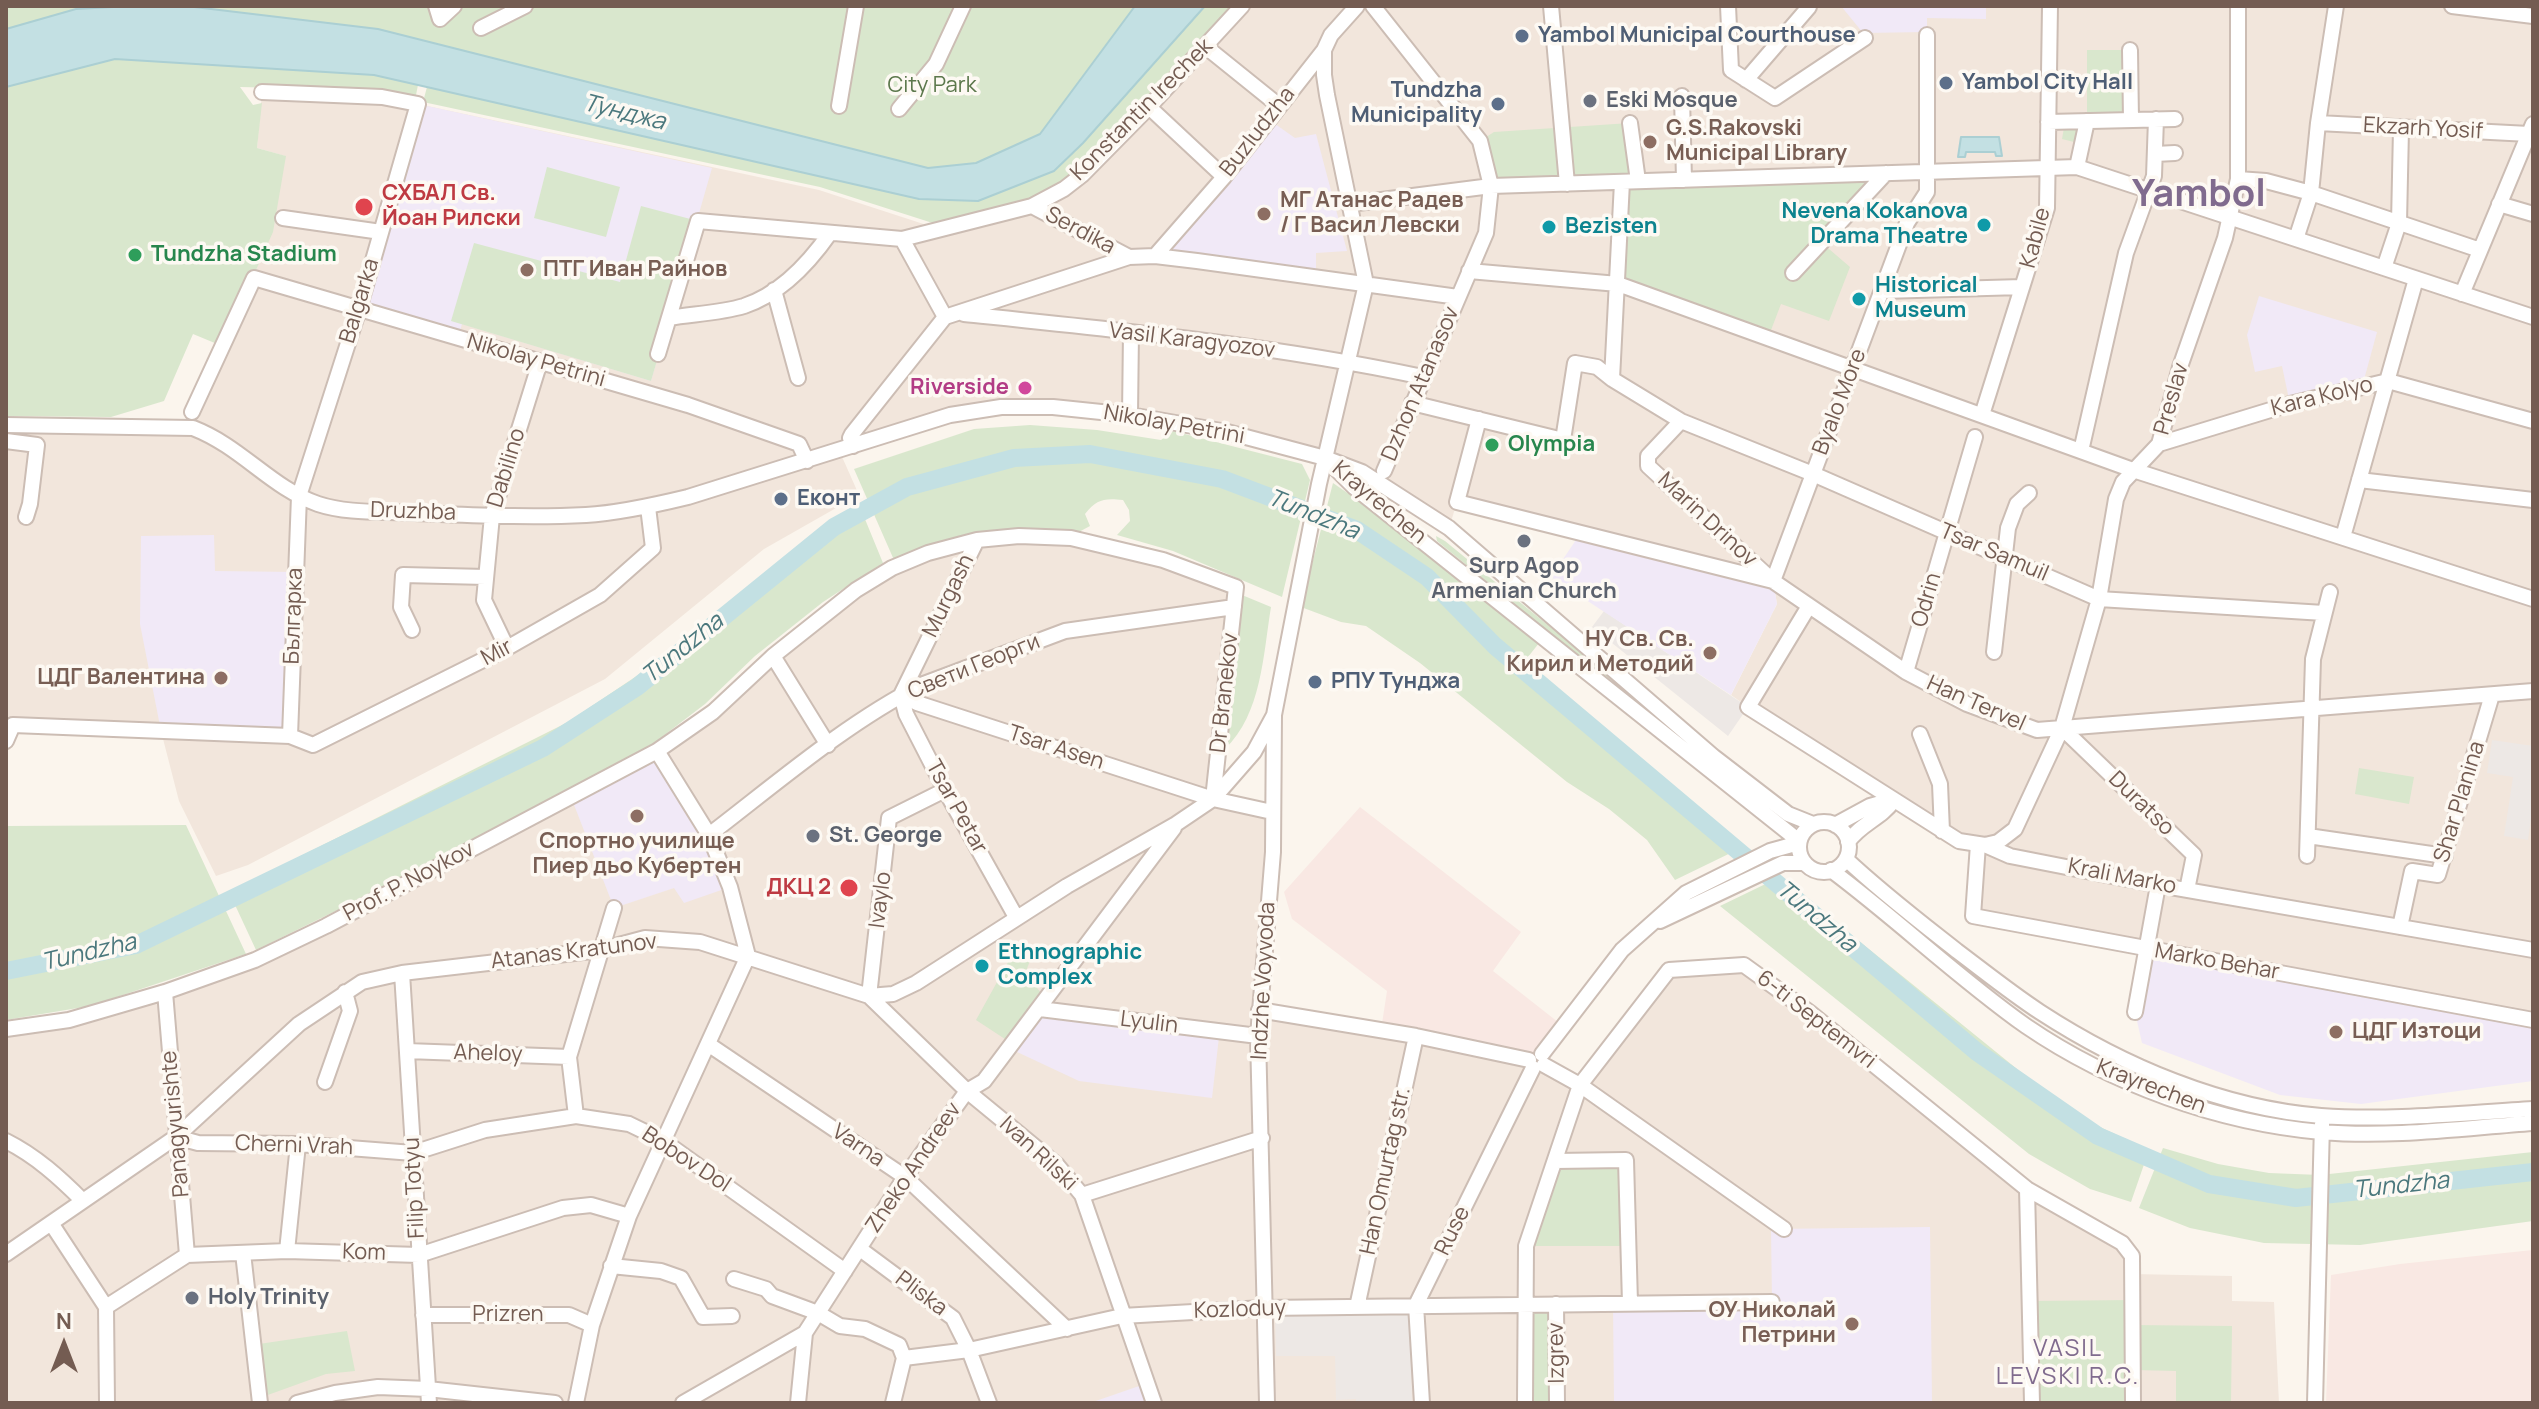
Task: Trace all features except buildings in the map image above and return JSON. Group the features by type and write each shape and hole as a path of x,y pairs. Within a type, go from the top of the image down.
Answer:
{"street":[{"path":"436,6 440,19 454,6"},
{"path":"481,28 525,6"},
{"path":"839,106 856,6"},
{"path":"899,109 936,64 963,6"},
{"name":"Konstantin Irechek","path":"669,318 698,221 902,239 1032,206 1082,175 1242,6"},
{"name":"Buzludzha","path":"1155,256 1224,177 1324,50 1331,35 1357,6"},
{"name":"Dzhon Atanasov","path":"1373,6 1480,141 1491,186 1486,233 1384,471"},
{"path":"1551,6 1567,184"},
{"path":"1728,6 1731,70 1775,98 1865,38"},
{"name":"Kabile","path":"1982,415 2047,208 2050,6"},
{"name":"Preslav","path":"1982,845 1998,842 2015,829 2062,728 2099,599 2116,499 2123,482 2159,444 2180,367 2231,218 2238,179 2238,6"},
{"path":"2296,239 2311,193 2336,6"},
{"path":"2452,6 2533,16"},
{"path":"1746,80 1809,7"},
{"name":"Byalo More","path":"1773,581 1907,223 1927,192 1927,35"},
{"path":"1206,47 1278,105"},
{"path":"1324,50 1324,75 1366,284"},
{"path":"2130,50 2131,120"},
{"name":"Balgarka","path":"262,92 382,97 418,104 359,309 299,496"},
{"path":"1682,96 1684,180"},
{"path":"1149,107 1224,177"},
{"path":"2081,451 2126,253 2154,176 2156,119"},
{"path":"2048,122 2175,119"},
{"path":"2077,167 2087,121"},
{"path":"1630,123 1638,181"},
{"name":"Ekzarh Yosif","path":"2318,123 2401,129 2531,129"},
{"path":"2384,268 2399,223 2401,129"},
{"path":"2462,294 2531,129"},
{"path":"2155,154 2175,153"},
{"path":"1350,204 1491,186 2077,167 2533,317"},
{"path":"1793,273 1886,173"},
{"path":"2238,179 2266,181 2311,193 2480,250"},
{"path":"1612,379 1622,182"},
{"path":"2499,204 2533,214"},
{"name":"Serdika","path":"1032,206 1129,257"},
{"path":"283,218 381,232"},
{"path":"658,354 669,318 744,306 774,290 812,259 830,233"},
{"path":"902,239 953,315"},
{"path":"853,446 852,434 953,315 1129,257 1155,256 1458,297"},
{"path":"1469,271 1618,284 2133,470 2533,599"},
{"name":"Nikolay Petrini","path":"192,412 254,278 688,405 799,444 807,461"},
{"path":"2343,537 2416,279"},
{"name":"Indzhe Voyvoda","path":"1267,1403 1258,1036 1273,852 1274,715 1319,484 1366,284"},
{"path":"1882,291 2022,287"},
{"path":"774,290 798,378"},
{"name":"Vasil Karagyozov","path":"953,315 1131,332 1348,361 1423,377"},
{"path":"1130,415 1131,332"},
{"name":"Dabilino","path":"507,648 484,600 492,516 540,362"},
{"name":"Tsar Samuil","path":"1479,419 1563,440 1575,363 1597,367 1681,421 1813,474 2099,599 2324,613"},
{"name":"Kara Kolyo","path":"2159,444 2290,404 2388,381 2533,421"},
{"path":"1412,403 1479,419"},
{"name":"Nikolay Petrini","path":"835,451 950,415 1001,407 1053,407 1130,415 1227,432 1325,458"},
{"name":"Han Tervel","path":"1479,419 1457,502 1773,581 1906,672 1967,704 2037,730 2533,691"},
{"name":"Marin Drinov","path":"1681,421 1648,456 1648,466 1773,581"},
{"name":"Druzhba","path":"6,425 151,432 193,428 217,437 299,496 320,504 352,510 492,516 588,515 648,507 835,451"},
{"name":"Odrin","path":"1906,672 1975,437"},
{"path":"6,441 37,445 26,517"},
{"name":"Krayrechen","path":"1325,458 1354,487 1799,842"},
{"name":"Krayrechen","path":"1325,458 1362,472 1449,528 1714,757 1788,814 1813,824"},
{"path":"2359,480 2533,500"},
{"path":"1994,652 2008,528 2017,504 2029,493"},
{"name":"Българка","path":"290,736 299,496"},
{"name":"Mir","path":"6,741 13,725 290,736 313,745 507,648 600,595 653,548 648,507"},
{"name":"Prof. P. Noykov","path":"6,1029 69,1020 165,992 255,960 312,933 657,751 713,712 773,656 856,590 892,568 928,553 977,540 1019,536 1071,538 1163,560 1236,587"},
{"name":"Murgash","path":"901,695 977,540"},
{"path":"412,630 401,607 403,575 486,577"},
{"name":"Dr Branekov","path":"1213,799 1236,587"},
{"path":"2307,856 2313,659 2330,592"},
{"name":"Krali Marko","path":"1809,606 1748,707 1959,841 1982,845 2010,856 2158,885 2533,950"},
{"name":"Свети Георги","path":"709,835 828,745 901,695 921,685 1065,631 1234,607"},
{"path":"773,656 828,745"},
{"name":"Tsar Petar","path":"901,695 906,714 945,790 1016,917"},
{"name":"Tsar Asen","path":"901,695 917,703 1213,799 1272,812"},
{"name":"Shar Planina","path":"2400,927 2412,871 2438,875 2492,695"},
{"path":"869,996 893,994 916,983 1016,917 1176,824 1213,799 1254,752 1274,715"},
{"name":"Duratso","path":"2062,728 2194,855 2187,890"},
{"path":"1920,734 1940,784 1942,831"},
{"path":"576,1403 592,1325 629,1216 748,956 730,887 709,835 657,751"},
{"name":"Ivaylo","path":"869,996 889,818 945,790"},
{"path":"1835,825 1870,806 1892,800"},
{"path":"1848,842 1863,826 1888,810 1892,800"},
{"path":"1863,826 1898,817 1923,820"},
{"path":"1770,819 1774,836 1771,851 1799,842"},
{"path":"1645,927 1783,863 1805,863 1820,872 1831,870 1846,859 1848,842 1845,834 1835,825 1823,822 1813,824 1799,842 1805,863"},
{"name":"Zheko Andreev","path":"683,1403 805,1333 905,1177 967,1091 984,1081 1176,824"},
{"path":"2308,836 2445,856"},
{"name":"Marko Behar","path":"1982,845 1973,916 2533,1020"},
{"name":"Ruse","path":"1422,1403 1416,1305 1537,1062 1622,950 1645,927 1686,893 1771,851"},
{"name":"Krayrechen","path":"1846,859 1889,899 2041,1012 2101,1048 2178,1083 2279,1110 2322,1116 2407,1116 2533,1109"},
{"name":"Krayrechen","path":"1831,870 1986,997 2079,1059 2128,1082 2228,1115 2322,1132 2407,1132 2533,1123"},
{"path":"2135,1012 2158,885"},
{"path":"576,1116 569,1057 614,908"},
{"name":"Atanas Kratunov","path":"6,1254 176,1137 299,1024 362,982 402,973 600,950 645,938 700,942 869,996"},
{"name":"6-ti Septemvri","path":"1524,1304 1526,1246 1580,1085 1669,970 1744,965 1809,1012 2027,1189 2122,1243 2132,1256 2133,1403"},
{"name":"Filip Totyu","path":"402,973 428,1396"},
{"name":"Panagyurishte","path":"165,992 187,1255"},
{"path":"325,1082 350,1011 345,992"},
{"name":"Ivan Rilski","path":"869,996 967,1091 1057,1165 1082,1195 1154,1403"},
{"name":"Lyulin","path":"1040,1009 1258,1036"},
{"path":"1259,1010 1416,1036 1537,1062 1580,1085 1784,1229"},
{"name":"Han Omurtag str.","path":"1357,1307 1416,1036"},
{"name":"Varna","path":"708,1044 905,1177 1067,1329"},
{"name":"Aheloy","path":"407,1051 569,1057"},
{"name":"Bobov Dol","path":"413,1153 485,1130 576,1116 629,1124 662,1140 845,1271"},
{"path":"2315,1403 2322,1116"},
{"name":"Cherni Vrah","path":"176,1137 198,1143 298,1144 413,1153"},
{"path":"1082,1195 1262,1138"},
{"path":"6,1141 24,1150 59,1177 83,1201"},
{"path":"287,1251 298,1144"},
{"path":"1555,1161 1626,1160 1630,1303"},
{"path":"2027,1189 2032,1403"},
{"name":"Kom","path":"187,1255 287,1251 419,1255 563,1208 591,1205 629,1216"},
{"path":"51,1223 106,1307 107,1403"},
{"name":"Pliska","path":"860,1249 953,1318 989,1403"},
{"path":"243,1253 260,1403"},
{"path":"106,1307 187,1255"},
{"path":"611,1266 661,1271 681,1278 703,1317 732,1316"},
{"path":"734,1279 766,1289 772,1296 818,1313 840,1326 865,1329 899,1345 904,1358 893,1403"},
{"name":"Kozloduy","path":"904,1358 969,1350 1122,1316 1264,1308 1772,1302"},
{"name":"Izgrev","path":"1524,1304 1525,1403"},
{"name":"Izgrev","path":"1556,1304 1557,1403"},
{"name":"Prizren","path":"423,1315 569,1315 592,1325"},
{"path":"798,1403 805,1333"},
{"path":"297,1403 335,1393 378,1387 428,1396 555,1403"}],"shaded area":[{"path":"1242,6 2533,6 2533,1020 1973,916 1978,844 1731,695 1777,604 1773,581 1457,502 1449,528 1362,472 1227,432 1001,407 839,450 859,495 764,549 605,679 248,865 216,876 179,801 161,731 13,726 6,741 6,425 185,427 254,278 285,156 257,148 262,92 418,104 819,190 942,230 1032,206"},
{"path":"1841,6 1986,6 1986,19 1927,18 1927,32 1863,33"},
{"name":"ПТГ Иван Райнов","path":"418,104 712,168 651,381 462,324 458,338 359,309"},
{"name":"МГ Атанас Радев / Г Васил Левски","path":"1268,119 1295,138 1316,134 1347,251 1316,253 1316,277 1155,256"},
{"path":"2259,296 2377,332 2362,387 2290,404 2282,366 2255,372 2247,335"},
{"name":"НУ Св. Св. Кирил и Методий","path":"1580,534 1773,581 1777,604 1731,695 1551,577"},
{"name":"ЦДГ Валентина","path":"214,535 215,571 296,572 290,736 161,731 140,624 141,536"},
{"path":"1071,538 1236,587 1213,799 1272,812 1259,1010 1537,1060 1580,1085 1669,970 1744,965 2027,1189 2122,1243 2132,1274 2232,1276 2232,1301 2274,1302 2279,1403 6,1403 6,1029 69,1020 255,960 657,751 892,568 977,540"},
{"path":"1604,611 1748,707 1728,736 1592,627"},
{"path":"2492,740 2533,746 2533,804 2528,840 2504,836 2513,777 2487,773"},
{"name":"Спортно училище Пиер дьо Кубертен","path":"657,751 730,887 684,903 674,888 614,908 571,797"},
{"path":"1360,807 1521,932 1493,971 1563,1026 1537,1060 1381,1030 1387,991 1292,919 1284,892"},
{"name":"ЦДГ Изтоци","path":"2147,949 2533,1020 2533,1081 2361,1104 2280,1095 2142,1043 2135,1012"},
{"path":"1043,1015 1219,1037 1212,1098 1079,1081 1015,1051"},
{"name":"ОУ Николай Петрини","path":"1930,1227 1932,1403 1614,1403 1613,1303 1772,1301 1771,1229"},
{"path":"2533,1250 2533,1403 2326,1403 2331,1275 2400,1264"},
{"path":"1410,1311 1412,1403 1336,1400 1335,1356 1276,1356 1275,1312"},
{"path":"1142,1385 1148,1403 1090,1403"}],"green space":[{"path":"6,6 132,6 76,9 6,29"},
{"name":"City Park","path":"186,6 1135,6 1040,134 976,163 928,168 378,29"},
{"path":"1205,6 1236,6 1080,172 1037,199 942,226 820,187 423,102 427,87 919,199 1055,171"},
{"path":"2087,50 2130,50 2131,120 2087,121"},
{"name":"Tundzha Stadium","path":"115,59 374,75 418,85 415,100 371,90 240,87 253,105 262,103 257,148 286,156 273,232 222,346 193,334 164,401 111,417 6,416 6,87"},
{"path":"2087,121 2082,144 2062,139 2065,122"},
{"path":"1630,123 1638,181 1886,173 1822,243 1850,267 1829,321 1781,304 1768,338 1618,284 1622,182 1491,186 1480,141 1494,132"},
{"path":"547,167 620,187 606,237 534,218"},
{"path":"641,206 698,221 651,381 451,321 474,243 620,282"},
{"path":"1030,425 1097,430 1161,440 1173,431 1302,464 1310,480 1282,597 1173,551 1117,535 1130,521 1129,510 1123,500 1097,502 1085,514 1090,526 1077,533 1017,530 894,560 854,469 974,429"},
{"path":"1333,483 1443,559 1543,638 1524,662 1743,847 1675,880 1647,840 1609,809 1567,782 1420,663 1366,626 1341,622 1301,607"},
{"path":"860,507 883,563 823,602 755,656 705,704 654,743 356,901 256,950 229,892 568,722 638,675 829,523"},
{"path":"1436,536 1713,760 1677,737 1437,541"},
{"path":"1242,595 1271,607 1254,701 1237,735 1225,749"},
{"path":"2359,768 2414,777 2409,804 2355,794"},
{"path":"186,825 246,954 90,1006 6,1020 6,826"},
{"path":"1780,877 2043,1090 2100,1127 2149,1150 2131,1202 2090,1189 2029,1154 1720,906"},
{"path":"1017,946 1031,958 1025,974 1043,995 1008,1041 976,1020"},
{"path":"2163,1148 2218,1164 2269,1173 2320,1175 2533,1152 2533,1221 2360,1245 2264,1243 2190,1228 2139,1208"},
{"path":"1626,1160 1628,1246 1526,1246 1555,1161"},
{"path":"2132,1300 2133,1325 2232,1326 2231,1403 2176,1403 2176,1371 2134,1370 2133,1403 2032,1403 2030,1301"},
{"path":"1524,1304 1556,1304 1557,1403 1525,1403"},
{"path":"347,1331 355,1371 326,1374 265,1396 259,1344"}],"water":[{"name":"Тунджа","path":"186,6 378,29 928,168 976,163 1040,134 1135,6 1205,6 1083,143 1054,171 978,201 919,199 374,75 115,59 6,87 6,29 76,9"},
{"path":"1961,137 1999,137 2002,156 1996,156 1995,152 1966,152 1965,157 1958,157"}],"waterway":[{"name":"Tundzha","path":"6,971 136,945 543,748 637,687 834,527 907,487 1014,458 1090,454 1222,479 1357,530 1427,577 1495,646 1977,1052 2098,1136 2209,1184 2296,1198 2533,1172"}],"place":[{"name":"Yambol Municipal Courthouse","path":"1522,36"},
{"name":"Yambol City Hall","path":"1946,83"},
{"name":"Eski Mosque","path":"1590,101"},
{"name":"Tundzha Municipality","path":"1498,104"},
{"name":"G.S.Rakovski Municipal Library","path":"1650,142"},
{"name":"СХБАЛ Св. Йоан Рилски","path":"364,207"},
{"name":"МГ Атанас Радев / Г Васил Левски","path":"1264,214"},
{"name":"Nevena Kokanova Drama Theatre","path":"1984,225"},
{"name":"Bezisten","path":"1549,227"},
{"name":"Tundzha Stadium","path":"135,255"},
{"name":"ПТГ Иван Райнов","path":"527,270"},
{"name":"Historical Museum","path":"1859,299"},
{"name":"Riverside","path":"1025,388"},
{"name":"Olympia","path":"1492,445"},
{"name":"Еконт","path":"781,499"},
{"name":"Surp Agop Armenian Church","path":"1524,541"},
{"name":"НУ Св. Св. Кирил и Методий","path":"1710,653"},
{"name":"ЦДГ Валентина","path":"221,678"},
{"name":"РПУ Тунджа","path":"1315,682"},
{"name":"Спортно училище Пиер дьо Кубертен","path":"637,816"},
{"name":"St. George","path":"813,836"},
{"name":"ДКЦ 2","path":"849,888"},
{"name":"Ethnographic Complex","path":"982,966"},
{"name":"ЦДГ Изтоци","path":"2336,1032"},
{"name":"Holy Trinity","path":"192,1298"},
{"name":"ОУ Николай Петрини","path":"1852,1324"}],"district":[{"name":"Yambol","path":"2199,195"},
{"name":"VASIL LEVSKI R.C.","path":"2068,1363"}]}
